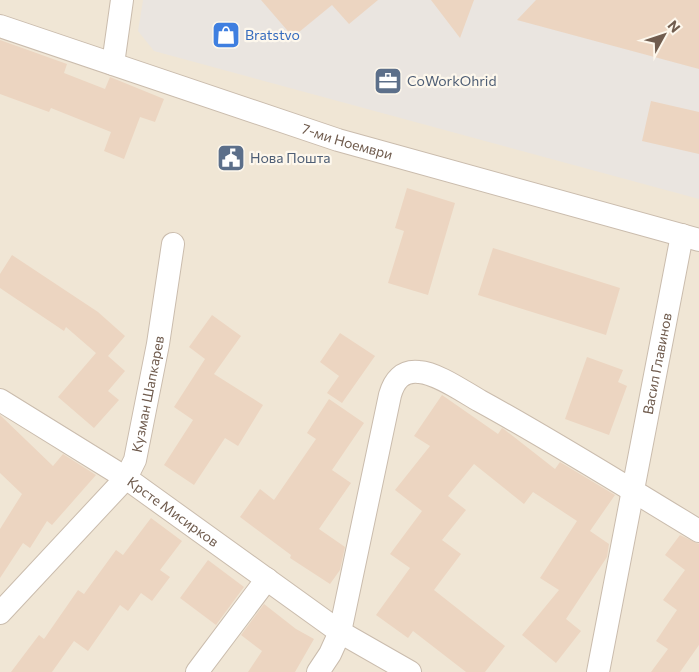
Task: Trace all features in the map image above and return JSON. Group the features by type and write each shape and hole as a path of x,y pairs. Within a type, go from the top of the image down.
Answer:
{"street":[{"path":"113,64 122,0"},
{"name":"7-ми Ноември","path":"0,26 338,140 691,237"},
{"name":"Васил Главинов","path":"598,672 634,492 691,237"},
{"name":"Кузман Шапкарев","path":"0,613 126,478 137,450 158,344 173,244"},
{"path":"318,672 330,654 340,632 390,395 394,381 405,374 420,372 442,380 552,441 699,531"},
{"name":"Крсте Мисирков","path":"2,404 126,478 340,632 410,672"},
{"path":"197,672 267,579"}],"shaded area":[{"path":"0,0 699,0 699,672 0,672"},
{"path":"143,0 699,0 699,199 154,51 138,31"}],"building":[{"path":"261,0 378,0 349,24 332,5 293,37"},
{"path":"431,0 474,0 460,38"},
{"path":"536,0 699,0 699,69 517,20"},
{"path":"0,40 67,64 64,73 105,89 110,77 164,99 155,122 140,117 124,159 104,151 111,132 51,108 49,112 0,94"},
{"path":"651,101 699,112 699,154 642,141"},
{"path":"407,188 455,203 428,295 388,283 404,231 395,228"},
{"path":"493,248 620,288 606,335 478,295"},
{"path":"12,255 98,312 125,336 108,356 125,371 108,391 119,400 94,428 58,397 96,353 66,327 64,331 0,288 0,274"},
{"path":"212,315 241,336 214,374 263,405 238,446 225,438 194,485 164,465 193,420 174,407 205,359 189,347"},
{"path":"340,333 375,356 342,403 327,393 339,376 320,362"},
{"path":"587,357 623,370 618,382 627,386 609,435 565,419"},
{"path":"442,395 498,434 502,428 555,469 560,462 615,495 590,531 609,544 607,557 566,619 581,631 556,663 522,635 559,590 540,578 577,521 533,492 524,504 474,464 448,496 466,510 442,540 461,554 434,590 505,646 485,672 466,672 413,631 408,638 376,615 410,568 390,554 422,511 395,490 430,446 414,436"},
{"path":"329,399 364,423 332,470 351,483 319,529 345,547 340,570 330,584 290,558 291,555 240,517 260,489 274,500 316,439 307,433"},
{"path":"0,415 53,466 63,454 96,475 52,525 47,521 30,548 23,543 0,578 0,529 22,494 0,473"},
{"path":"151,518 182,541 160,570 170,577 152,601 141,593 128,611 120,605 88,651 74,641 52,672 11,672 39,635 44,639 78,590 84,594 116,550 123,555"},
{"path":"680,535 699,544 699,645 680,672 651,672 668,649 656,641 677,610 663,600 685,570 665,555"},
{"path":"208,560 244,587 216,625 180,598"},
{"path":"264,604 296,629 314,639 295,672 248,672 262,651 241,635"}],"place":[{"name":"Bratstvo","path":"226,35"},
{"name":"CoWorkOhrid","path":"388,81"},
{"name":"Нова Пошта","path":"231,158"}]}
